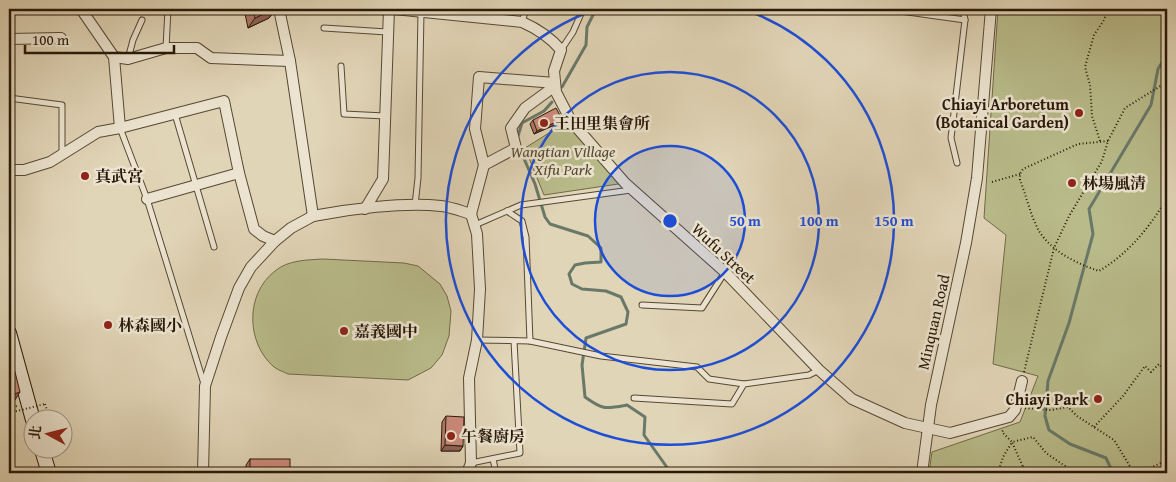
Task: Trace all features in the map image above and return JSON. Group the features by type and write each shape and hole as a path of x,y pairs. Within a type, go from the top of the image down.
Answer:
{"main road":[{"path":"9,333 31,410"},
{"path":"45,460 49,473"}],"street":[{"path":"81,9 114,57 120,128"},
{"path":"280,9 290,61 312,216"},
{"path":"365,209 383,179 389,9"},
{"path":"394,9 522,22 551,38 561,50 554,71 555,84"},
{"name":"Minquan Road","path":"922,473 929,429 930,405 966,243 977,178 991,9"},
{"path":"9,39 60,38"},
{"path":"114,57 128,59 166,48 197,48 211,58 290,61"},
{"path":"467,473 471,463 469,378 478,340 480,289 477,234 471,214 484,164 475,129 479,77 555,84"},
{"path":"484,164 516,148 511,128 525,108 555,84"},
{"name":"Wufu Street","path":"555,84 556,92 571,121 631,190 726,272 819,370 852,399 905,423 950,432 1001,420 1009,417 1015,410"},
{"path":"9,170 24,170 50,162 98,132 224,101 239,173 254,229 263,236 275,241"},
{"path":"147,199 239,173"},
{"path":"204,473 205,386 220,337 239,288 251,267 275,241 312,216 332,212 440,206 454,208 471,214"},
{"path":"1015,410 1022,381"}],"lane":[{"path":"166,48 168,9"},
{"path":"496,20 497,9"},
{"path":"522,22 526,9"},
{"path":"561,50 583,9"},
{"path":"886,9 965,20"},
{"path":"957,163 951,138 965,20 963,9"},
{"path":"415,206 418,178 421,12"},
{"path":"128,59 133,40 142,20"},
{"path":"324,28 387,32"},
{"path":"342,66 344,114 385,116"},
{"path":"9,98 62,105 62,155"},
{"path":"175,114 214,247"},
{"path":"120,128 147,199 205,386"},
{"path":"474,225 521,205 631,190"},
{"path":"507,211 522,221 526,237 530,341"},
{"path":"642,305 702,308 726,272"},
{"path":"478,340 530,341 588,354 698,366 709,379 744,384 808,375 819,370"},
{"path":"471,463 520,454 514,341"},
{"path":"634,398 732,404 744,384"},
{"path":"493,459 496,473"}],"path":[{"path":"1100,141 1092,116 1090,85 1085,67 1094,35 1104,20 1108,9"},
{"path":"1022,381 1054,248 1069,216 1102,161 1108,141 1125,108 1167,82"},
{"path":"992,182 1020,174 1023,169 1078,144 1108,141"},
{"path":"1020,174 1038,229 1054,248 1086,267 1099,271 1114,262 1143,234 1167,198"},
{"path":"1094,427 1123,396 1145,366 1151,372 1159,364 1167,374"},
{"path":"9,413 45,404 47,410"},
{"path":"9,408 15,406"},
{"path":"1023,473 1023,467 1012,442 1002,432 1015,410 1020,408 1051,410 1068,407 1077,416 1114,440 1134,473"},
{"path":"998,473 1003,457 1012,442 1033,437 1046,453 1065,466 1068,473"},
{"path":"1140,473 1146,472 1167,460"},
{"path":"1023,467 1035,473"}],"green space":[{"name":"Chiayi Arboretum (Botanical Garden)","path":"998,9 1167,9 1167,473 929,473 932,452 1020,422 1038,376 993,364 1006,235 984,218"},
{"name":"Wangtian Village Xifu Park","path":"571,121 625,183 544,195 525,148"},
{"path":"323,259 404,263 418,266 440,284 447,296 451,311 449,336 442,355 431,368 408,380 288,374 274,367 258,345 254,332 254,305 258,292 265,281 280,267 298,261"}],"building":[{"path":"253,9 274,9 255,18"},
{"name":"王田里集會所","path":"556,108 562,119 537,131 533,120"},
{"path":"9,348 20,392 9,396"},
{"name":"午餐廚房","path":"446,416 464,417 463,446 445,445"},
{"path":"250,459 290,459 290,473 250,473"}],"waterway":[{"path":"562,87 586,45 587,27 596,9"},
{"path":"1113,473 1106,458 1070,444 1049,430 1045,416 1048,381 1069,323 1093,234 1089,209 1151,105 1158,69 1167,54"},
{"path":"517,139 522,123 544,111 552,102"},
{"path":"519,147 535,184 545,217 550,224 588,236 601,248 601,262 575,265 569,274 572,284 582,289 606,291 621,297 628,312 626,324 586,338 582,365 585,397 604,407 627,405 645,417 644,435 671,473"}],"place":[{"name":"Chiayi Arboretum (Botanical Garden)","path":"1079,113"},
{"name":"王田里集會所","path":"544,123"},
{"name":"真武宮","path":"85,176"},
{"name":"林場風清","path":"1072,183"},
{"name":"林森國小","path":"108,325"},
{"name":"嘉義國中","path":"344,331"},
{"name":"Chiayi Park","path":"1098,399"},
{"name":"午餐廚房","path":"451,436"}]}
